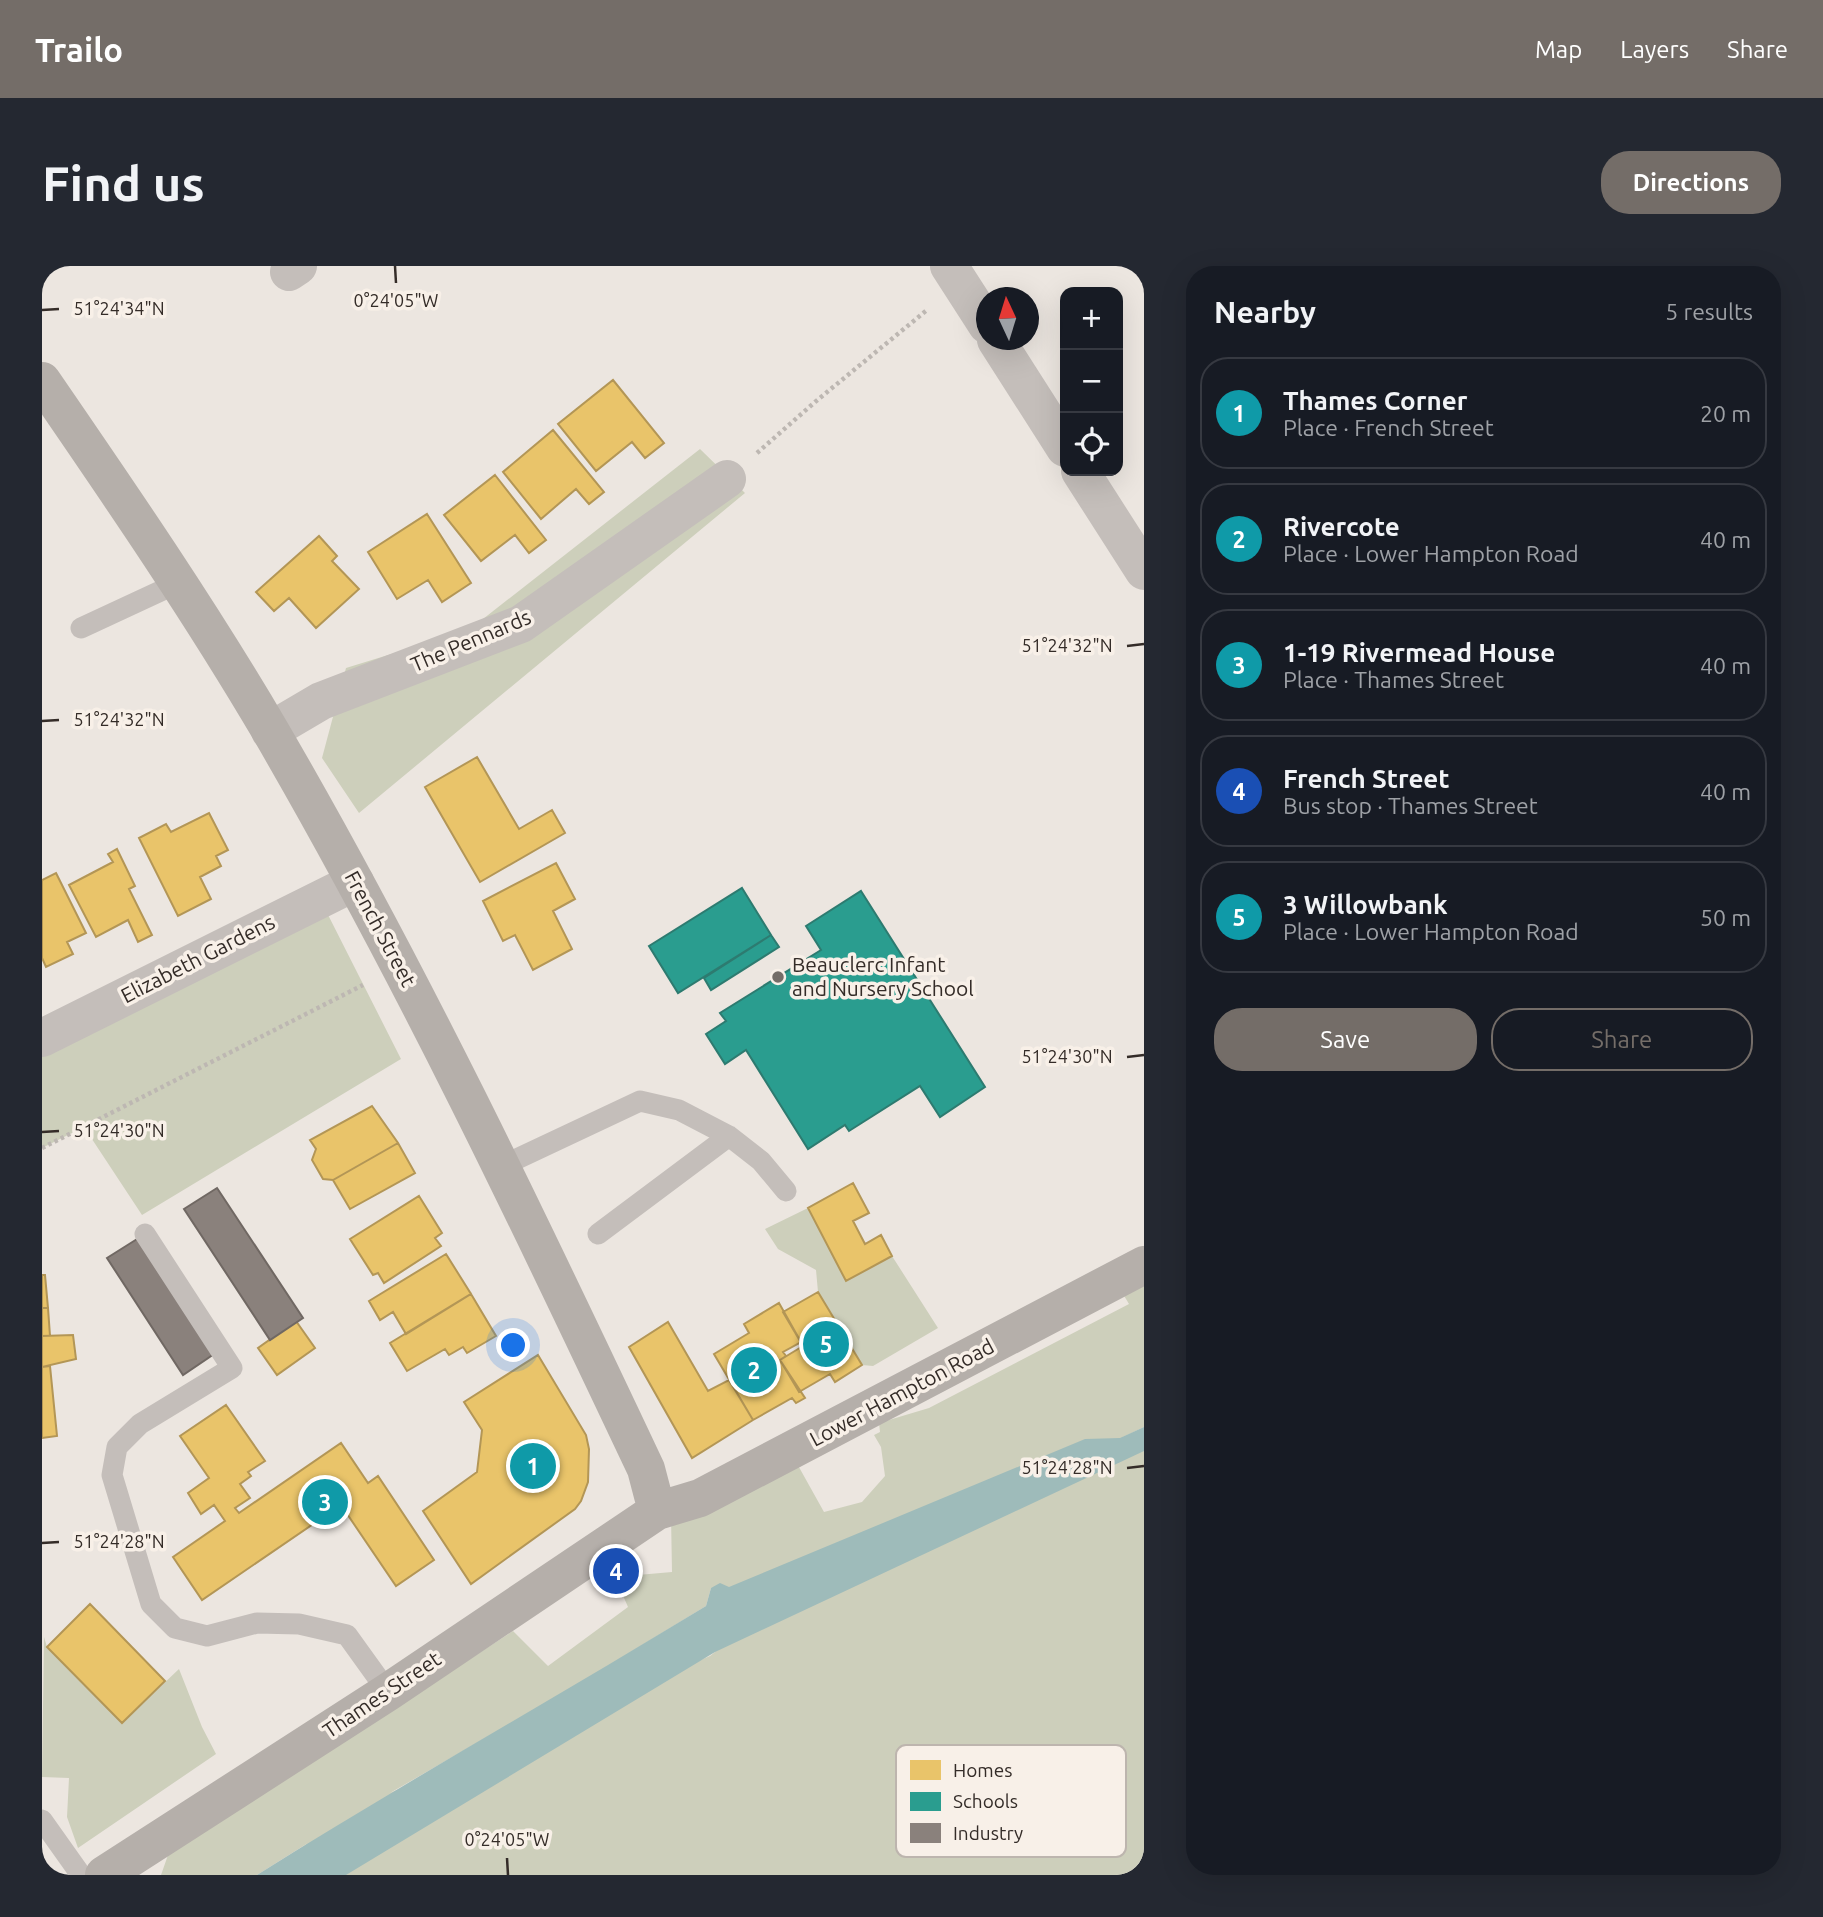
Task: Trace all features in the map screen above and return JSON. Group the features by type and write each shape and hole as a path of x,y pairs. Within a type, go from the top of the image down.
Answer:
{"street":[{"path":"954,274 976,309"},
{"path":"1002,350 1060,440"},
{"name":"French Street","path":"42,381 180,582 270,731 401,966 502,1166 646,1469 657,1511"},
{"path":"1083,476 1144,571"},
{"name":"The Pennards","path":"270,731 321,701 521,624 727,479"},
{"name":"Elizabeth Gardens","path":"42,1038 355,882"},
{"name":"Lower Hampton Road","path":"657,1511 700,1498 1144,1265"},
{"name":"Thames Street","path":"104,1875 388,1692 657,1511"}],"lane":[{"path":"81,628 180,582"},
{"path":"502,1166 640,1101 679,1110 729,1136 761,1161 786,1191"},
{"path":"598,1234 729,1136"},
{"path":"145,1234 232,1368 140,1424 117,1447 112,1475 151,1604 175,1628 207,1636 257,1623 299,1624 346,1635 388,1692"},
{"path":"42,1820 82,1875"}],"path":[{"path":"727,479 954,274"},
{"path":"42,1148 401,966"}],"green space":[{"path":"700,449 745,493 359,813 322,758 346,668 469,630"},
{"path":"320,899 401,1059 142,1215 84,1127 42,1148 42,1038"},
{"path":"808,1208 846,1280 892,1256 938,1328 873,1366 862,1365 818,1292 816,1270 778,1249 765,1229"},
{"path":"1144,1275 1144,1427 1123,1437 1144,1436 1144,1875 265,1875 308,1843 257,1875 161,1875 168,1855 513,1631 548,1666 628,1607 615,1577 672,1572 671,1516 795,1460 824,1512 862,1502 885,1476 881,1447 874,1435 880,1432 879,1423 929,1408 1129,1304 1120,1289","holes":["729,1587 715,1652 390,1793 572,1688 706,1606 711,1588"]},
{"path":"44,1637 47,1647 122,1723 179,1669 216,1754 78,1848 67,1817 69,1778 42,1777"}],"water":[{"path":"1144,1427 1144,1451 715,1652 346,1875 257,1875 706,1606 711,1588 720,1583 729,1587 1085,1439 1120,1438"}],"building: Homes":[{"path":"613,380 664,443 645,458 632,442 596,471 558,424"},
{"path":"553,430 604,492 589,504 576,489 541,519 503,472"},
{"path":"495,475 546,540 529,553 515,535 481,561 444,515"},
{"path":"427,514 471,583 442,602 428,580 397,599 368,552"},
{"path":"319,536 337,556 332,561 359,589 316,628 289,598 274,611 256,592"},
{"path":"477,757 519,829 552,810 565,833 480,882 425,787"},
{"path":"209,813 228,850 216,856 221,866 200,877 211,899 178,916 139,838 166,824 171,832"},
{"path":"117,849 135,886 129,889 152,935 138,942 128,920 96,937 69,885 113,862 108,854"},
{"path":"556,863 575,899 553,911 572,949 533,970 515,935 503,941 483,901"},
{"path":"56,873 86,933 67,942 73,954 46,967 42,958 42,880"},
{"path":"372,1106 398,1143 333,1180 323,1179 312,1160 316,1149 310,1140"},
{"path":"398,1143 415,1173 350,1209 333,1180"},
{"path":"853,1183 869,1213 853,1221 865,1244 881,1235 892,1256 846,1281 808,1208"},
{"path":"419,1196 442,1233 435,1238 441,1246 384,1283 378,1273 373,1275 350,1239"},
{"path":"446,1254 471,1294 406,1334 393,1312 380,1320 369,1301"},
{"path":"42,1275 45,1275 48,1308 42,1308"},
{"path":"818,1292 862,1365 835,1382 830,1374 799,1392 780,1360 803,1346 783,1312"},
{"path":"471,1294 496,1336 467,1353 463,1347 449,1355 445,1349 407,1371 390,1343"},
{"path":"779,1303 801,1342 783,1352 786,1356 780,1360 805,1398 796,1403 792,1398 753,1420 714,1354 749,1333 744,1324"},
{"path":"42,1308 48,1308 50,1336 42,1336"},
{"path":"296,1321 315,1348 277,1375 258,1348"},
{"path":"668,1322 708,1391 729,1380 753,1420 692,1458 629,1347"},
{"path":"73,1335 76,1359 42,1367 42,1336"},
{"path":"538,1355 586,1435 589,1449 588,1482 575,1509 471,1584 423,1511 477,1472 482,1430 464,1402"},
{"path":"50,1366 57,1436 42,1438 42,1367"},
{"path":"226,1405 265,1461 248,1472 251,1476 240,1484 250,1498 235,1508 239,1513 341,1443 368,1483 378,1476 434,1560 396,1586 341,1505 202,1600 173,1557 225,1521 214,1505 201,1514 188,1493 209,1478 180,1436"},
{"path":"90,1604 165,1681 122,1723 47,1647"}],"building: Schools":[{"path":"742,888 771,935 678,993 649,946"},
{"path":"861,891 985,1087 940,1117 920,1086 849,1131 845,1125 808,1149 746,1050 725,1064 706,1034 726,1021 720,1013 821,950 806,926"},
{"path":"771,935 779,947 711,990 704,978"}],"building: Industry":[{"path":"217,1188 303,1318 270,1340 184,1209"},
{"path":"145,1234 220,1350 183,1375 107,1258"}],"place":[{"name":"Beauclerc Infant and Nursery School","path":"778,977"},
{"name":"3 Willowbank","path":"826,1344"},
{"name":"Rivercote","path":"754,1370"},
{"name":"Thames Corner","path":"533,1466"},
{"name":"1-19 Rivermead House","path":"325,1502"},
{"name":"French Street","path":"616,1571"}]}
